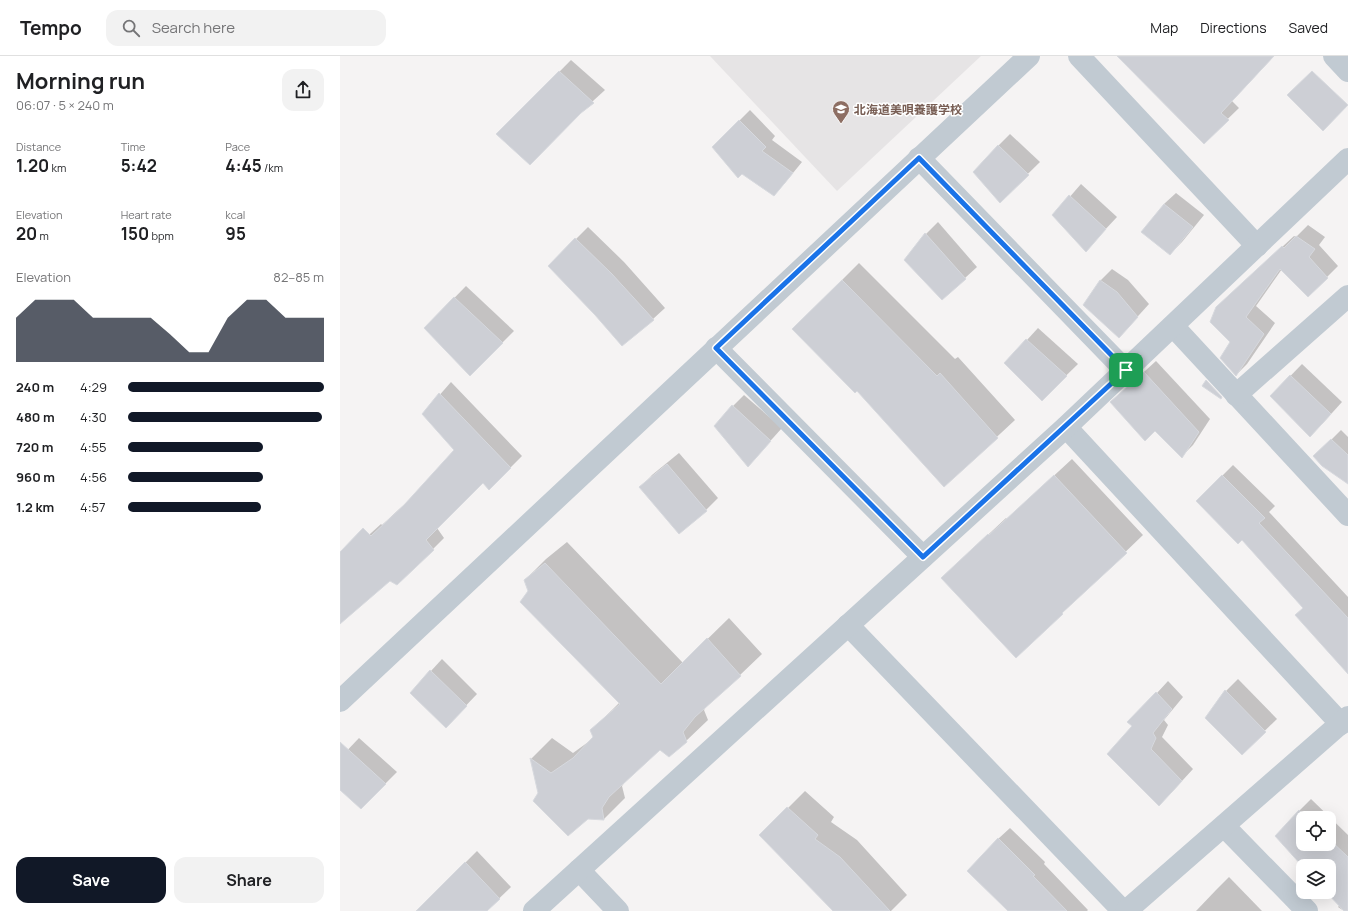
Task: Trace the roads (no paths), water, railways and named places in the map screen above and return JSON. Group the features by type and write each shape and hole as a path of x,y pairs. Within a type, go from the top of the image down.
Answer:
{"street":[{"path":"340,701 1028,56"},
{"path":"1080,56 1257,246"},
{"path":"1334,56 1348,71"},
{"path":"919,158 1126,370"},
{"path":"534,911 1066,427 1348,159"},
{"path":"1236,395 1348,296"},
{"path":"1173,326 1347,512"},
{"path":"716,348 923,557"},
{"path":"1066,427 1344,721 1126,911"},
{"path":"848,625 1122,911"},
{"path":"1224,826 1307,911"},
{"path":"579,870 618,911"}],"place":[{"name":"北海道美唄養護学校","path":"841,124"}]}
